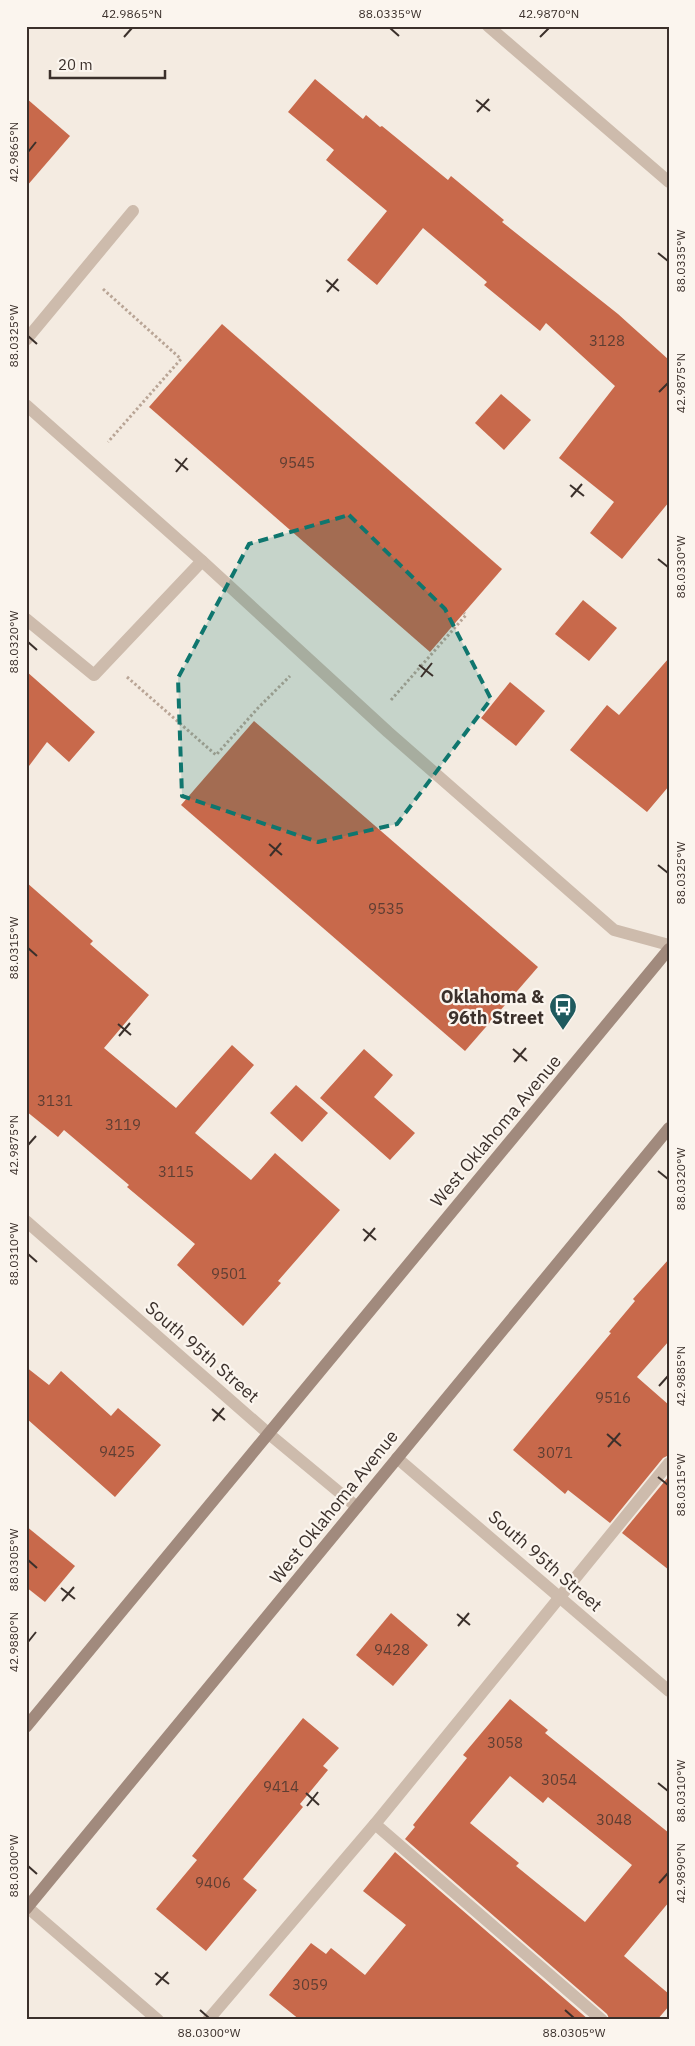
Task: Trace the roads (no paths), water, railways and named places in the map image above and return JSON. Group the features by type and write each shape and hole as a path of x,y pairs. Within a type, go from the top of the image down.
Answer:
{"main road":[{"name":"West Oklahoma Avenue","path":"26,1727 669,950"},
{"name":"West Oklahoma Avenue","path":"27,1907 669,1128"}],"street":[{"path":"488,26 669,182"},
{"path":"26,340 133,211"},
{"path":"26,404 202,560 374,719 614,930 669,945"},
{"path":"26,619 94,675 202,560"},
{"name":"South 95th Street","path":"26,1221 269,1434 356,1507"},
{"name":"South 95th Street","path":"397,1458 669,1691"},
{"path":"208,2020 375,1824 669,1464"},
{"path":"375,1824 602,2020"},
{"path":"27,1907 158,2020"}],"place":[{"name":"Oklahoma & 96th Street","path":"563,1031"}]}
